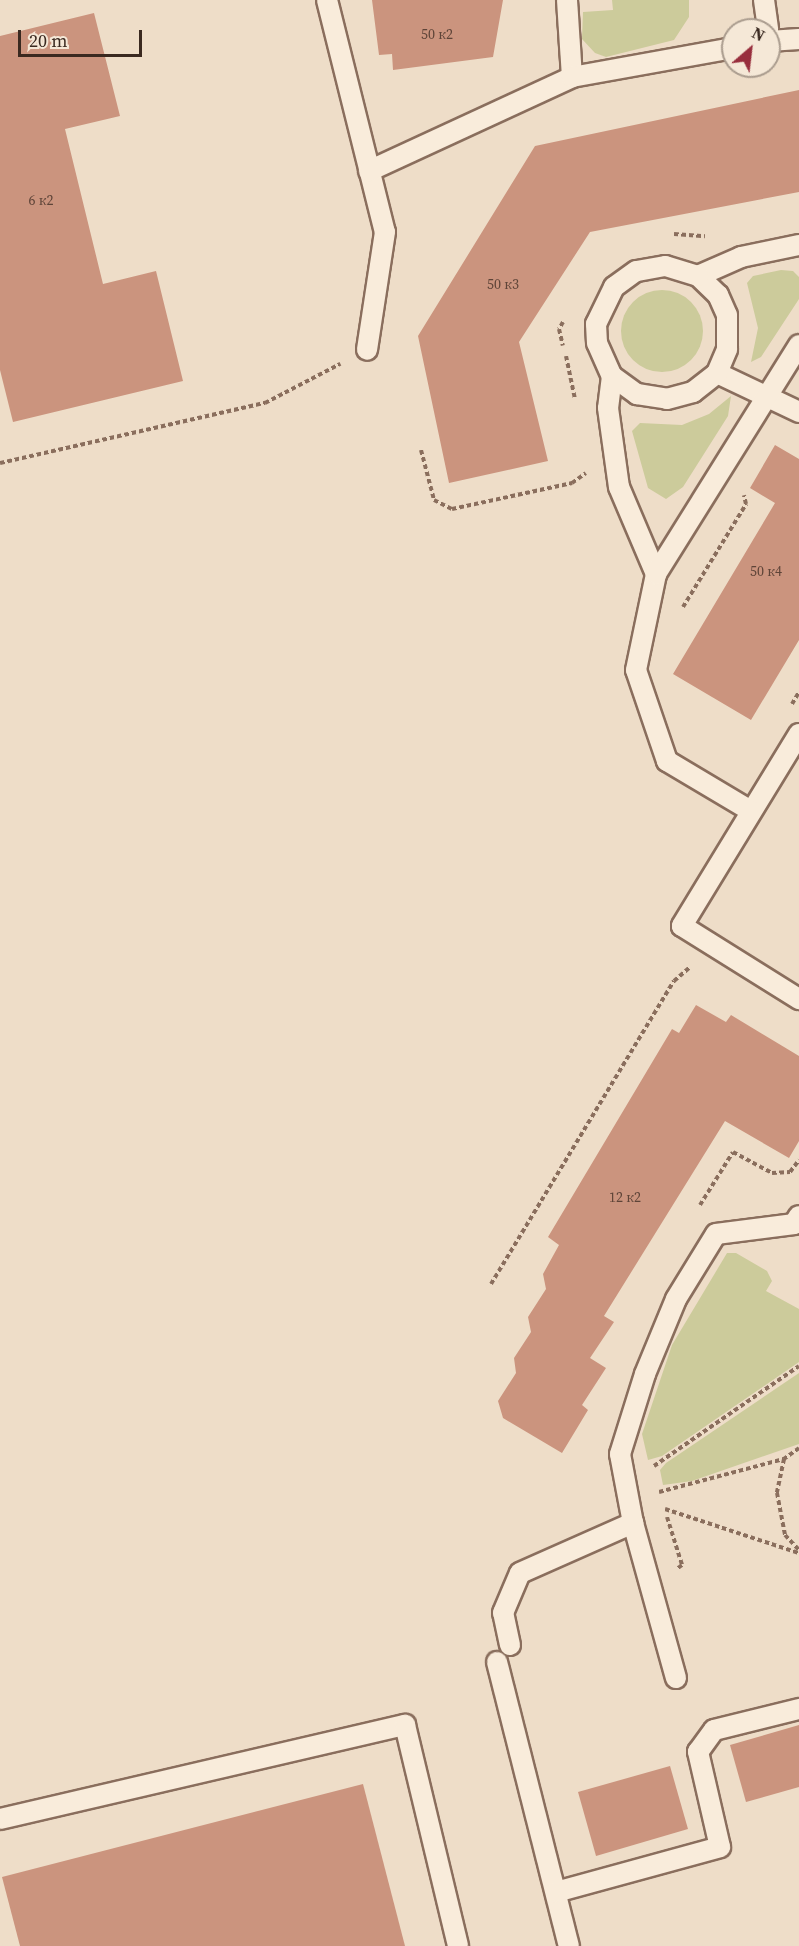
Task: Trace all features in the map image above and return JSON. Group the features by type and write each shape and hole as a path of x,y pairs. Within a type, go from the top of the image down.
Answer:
{"lane":[{"path":"327,0 385,232 367,350"},
{"path":"567,0 572,77"},
{"path":"764,0 766,18"},
{"path":"781,40 799,39"},
{"path":"369,171 572,77 721,50"},
{"path":"698,276 741,256 799,245"},
{"path":"665,266 698,276 718,296 727,315 728,349 717,373 693,392 667,399 637,394 612,376 597,343 596,324 614,286 636,271 665,266"},
{"path":"751,811 667,760 636,670 656,574 799,345"},
{"path":"717,373 767,394 799,412"},
{"path":"612,376 608,408 619,487 656,574"},
{"path":"799,735 682,926 799,999"},
{"path":"676,1678 633,1523 620,1454 645,1374 679,1293 716,1234 794,1224 799,1216"},
{"path":"510,1645 503,1613 520,1573 633,1523"},
{"path":"497,1662 569,1946"},
{"path":"556,1892 720,1847 698,1752 714,1730 799,1709"},
{"path":"0,1820 405,1725 458,1946"}],"path":[{"path":"0,463 265,403 367,350"},
{"path":"680,612 746,504 742,483"},
{"path":"788,711 799,692"},
{"path":"491,1284 674,981 689,968 698,968"},
{"path":"654,1466 799,1366"},
{"path":"630,1503 661,1491 784,1459 799,1448"},
{"path":"784,1459 777,1493 778,1515 785,1535 799,1552"},
{"path":"665,1509 799,1552"}],"green space":[{"path":"612,0 689,0 689,17 674,40 606,57 595,53 582,39 583,12 613,10"},
{"path":"781,270 793,271 799,277 799,299 761,357 751,362 758,328 747,283 753,276"},
{"path":"654,290 670,290 685,297 696,308 703,323 700,347 691,360 670,372 654,372 639,365 628,354 621,339 621,323 628,308 639,297"},
{"path":"731,396 728,416 683,487 666,499 648,488 632,431 640,423 682,425 709,414"},
{"path":"727,1253 736,1253 767,1271 772,1281 766,1291 799,1309 799,1362 662,1456 648,1460 642,1434 672,1345"},
{"path":"799,1373 799,1444 692,1481 663,1485 660,1470 666,1463"}],"building":[{"path":"372,0 503,0 493,57 393,70 392,54 379,55"},
{"path":"94,13 120,116 65,129 103,284 156,271 183,381 13,422 0,370 0,36"},
{"path":"799,90 799,192 590,232 519,342 548,461 449,483 418,336 535,146"},
{"path":"775,445 799,459 799,640 751,720 673,674 775,503 750,488"},
{"path":"696,1005 726,1022 731,1015 799,1056 799,1141 789,1158 725,1121 604,1316 614,1322 590,1358 606,1368 582,1405 588,1410 562,1453 503,1418 498,1401 516,1373 514,1358 531,1332 528,1317 546,1289 543,1274 559,1245 548,1237 672,1029 679,1033"},
{"path":"799,1725 799,1787 746,1802 730,1745"},
{"path":"670,1766 688,1829 596,1856 578,1792"},
{"path":"363,1784 405,1946 20,1946 2,1877"}]}
